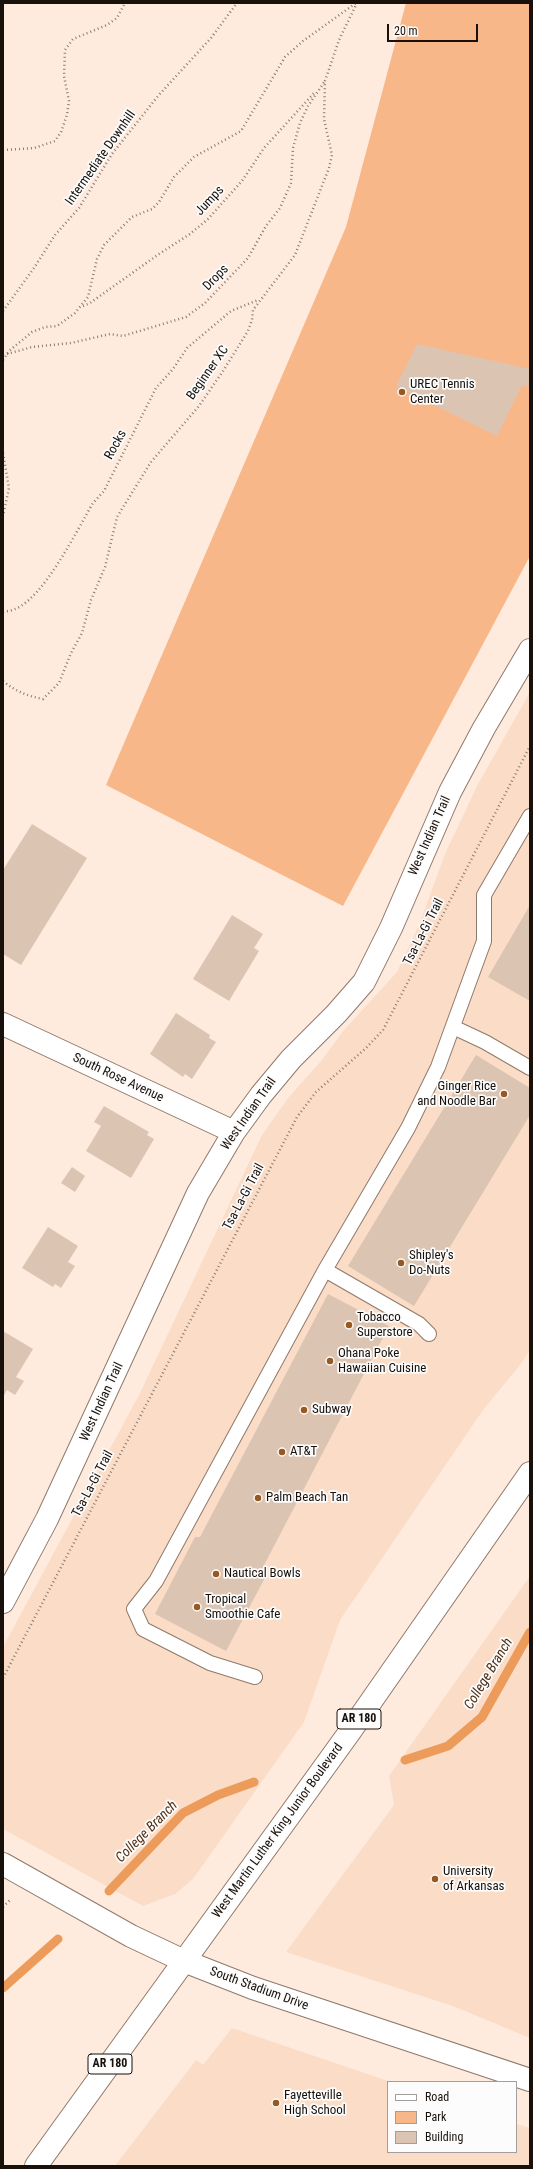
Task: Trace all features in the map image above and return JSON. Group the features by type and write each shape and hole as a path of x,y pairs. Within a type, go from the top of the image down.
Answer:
{"street":[{"name":"West Indian Trail","path":"3,1602 54,1506 198,1193 234,1132 291,1059 336,1014 364,982 391,928 450,792 484,728 530,650"},
{"name":"South Rose Avenue","path":"3,1024 234,1132"},
{"name":"West Martin Luther King Junior Boulevard","path":"36,2166 349,1733 530,1473"},
{"name":"South Stadium Drive","path":"3,1864 131,1936 184,1961 253,1988 530,2080"}],"lane":[{"path":"255,1677 210,1663 143,1629 134,1609 156,1581 325,1270 408,1128 438,1067 484,941 484,895 530,816"},
{"path":"453,1028 485,1042 530,1068"},
{"path":"325,1270 419,1324 429,1334"}],"path":[{"path":"3,150 34,148 55,141 61,132 68,115 69,101 64,76 65,50 73,39 107,25 117,18 125,3"},
{"name":"Intermediate Downhill","path":"3,311 34,268 55,235 79,208 112,154 158,96 189,60 211,38 238,3"},
{"path":"82,306 88,297 97,259 104,245 132,217 152,209 160,202 174,177 194,157 241,130 285,57 303,41 357,3"},
{"name":"Beginner XC","path":"3,681 13,689 30,696 43,699 59,684 71,653 82,633 91,600 104,567 117,517 151,462 199,406 223,371 248,331 252,320 253,310 259,299 266,294 295,256 329,168 332,155 324,119 325,81 339,40 357,3"},
{"name":"Jumps","path":"3,360 7,354 32,332 45,327 57,326 82,306 90,303 190,234 208,219 242,182 264,148 325,81"},
{"name":"Drops","path":"7,354 32,347 71,343 110,334 123,336 186,317 205,303 248,258 266,226 280,208 291,183 293,148 300,123 308,106 325,81"},
{"name":"Rocks","path":"3,612 16,609 42,585 93,503 104,491 156,388 173,369 187,348 231,311 259,299"},
{"path":"3,453 9,488 3,516"},
{"name":"Tsa-La-Gi Trail","path":"3,1678 297,1117 316,1092 366,1048 383,1030 530,746"}],"shaded area":[{"path":"530,692 530,1350 520,1365 483,1410 340,1620 304,1722 193,1879 175,1894 143,1906 3,1829 3,1647 140,1393 262,1135 288,1098 321,1061 344,1030 397,972 419,925 445,854 477,786"},
{"name":"University of Arkansas","path":"530,1576 530,2038 453,2006 286,1952 394,1805 389,1776"},
{"name":"Fayetteville High School","path":"232,2028 388,2081 387,2153 517,2153 517,2124 530,2128 530,2166 115,2166 196,2060 203,2065"}],"green space":[{"name":"UREC Tennis Center","path":"406,3 530,3 530,556 343,906 106,785 346,227"}],"building":[{"path":"417,344 530,369 530,387 522,385 497,436 396,386"},
{"path":"32,824 87,858 21,965 3,954 3,870"},
{"path":"530,905 530,1001 488,977"},
{"path":"232,915 263,934 254,948 259,951 229,1001 193,979"},
{"path":"176,1013 210,1035 209,1038 216,1042 192,1079 185,1074 183,1077 150,1054"},
{"path":"476,1055 530,1088 530,1115 414,1306 348,1266"},
{"path":"104,1106 149,1132 147,1135 154,1139 131,1178 86,1151 101,1126 94,1122"},
{"path":"72,1167 85,1176 75,1192 61,1183"},
{"path":"48,1227 78,1246 68,1262 75,1266 61,1288 55,1284 53,1287 22,1268"},
{"path":"328,1294 389,1326 262,1569 267,1574 226,1651 155,1614 195,1537 200,1537"},
{"path":"3,1331 33,1349 16,1377 24,1381 15,1395 7,1390 3,1397"}],"waterway":[{"name":"College Branch","path":"405,1760 448,1746 482,1717 530,1632"},
{"name":"College Branch","path":"109,1891 183,1813 218,1795 254,1782"},
{"name":"College Branch","path":"3,1988 58,1939"}],"place":[{"name":"UREC Tennis Center","path":"402,392"},
{"name":"Ginger Rice and Noodle Bar","path":"504,1094"},
{"name":"Shipley's Do-Nuts","path":"401,1263"},
{"name":"Tobacco Superstore","path":"349,1325"},
{"name":"Ohana Poke Hawaiian Cuisine","path":"330,1361"},
{"name":"Subway","path":"304,1410"},
{"name":"AT&T","path":"282,1452"},
{"name":"Palm Beach Tan","path":"258,1498"},
{"name":"Nautical Bowls","path":"216,1574"},
{"name":"Tropical Smoothie Cafe","path":"197,1607"},
{"name":"University of Arkansas","path":"435,1879"},
{"name":"Fayetteville High School","path":"276,2103"}]}
